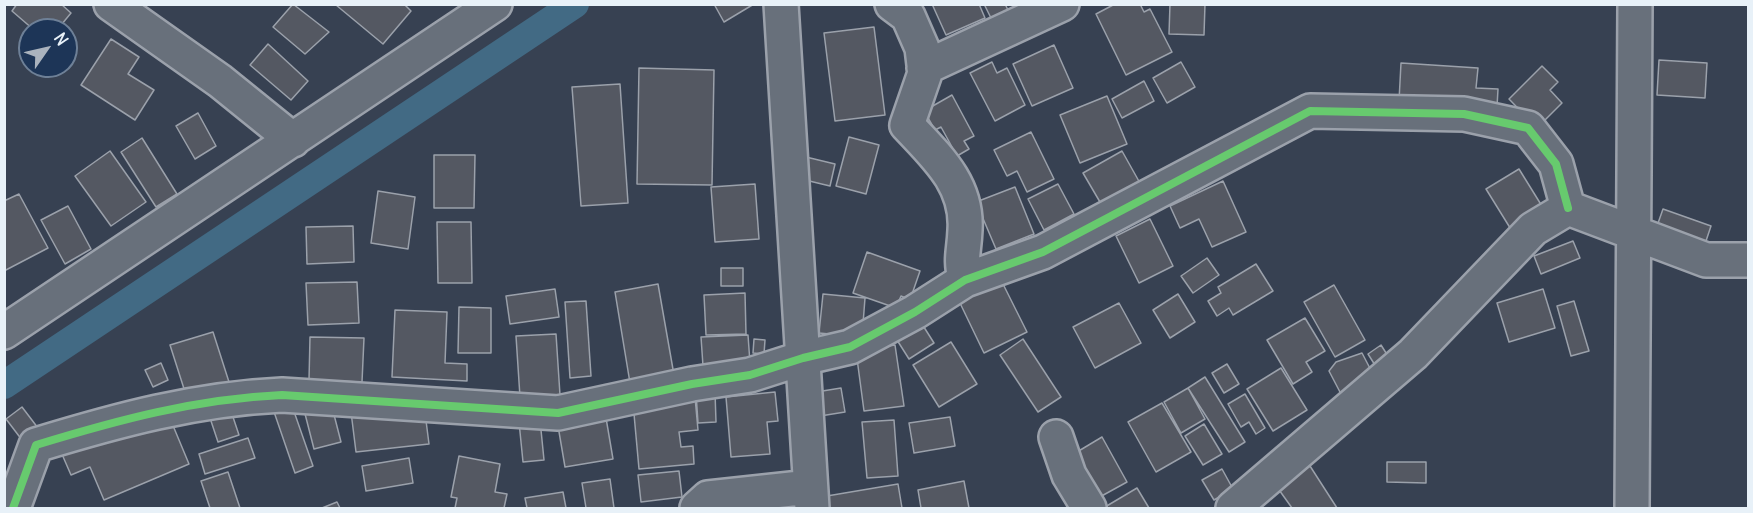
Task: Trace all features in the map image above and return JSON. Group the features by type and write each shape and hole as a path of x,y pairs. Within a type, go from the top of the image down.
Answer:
{"street":[{"path":"111,4 220,81 293,141"},
{"path":"4,332 495,4"},
{"path":"697,508 708,498 811,498 781,4"},
{"path":"892,4 908,15 922,48 925,73 906,125 949,171 963,200 965,230 960,256 965,280"},
{"path":"924,68 1062,4"},
{"path":"1632,508 1635,4"},
{"path":"12,508 36,445 128,417 238,397 282,395 558,413 692,384 750,375 803,358 850,347 915,312 965,280 1043,252 1310,111 1464,114 1528,128 1556,164 1568,208"},
{"path":"1568,208 1706,260 1749,260"},
{"path":"1233,508 1413,354 1533,229 1568,208"},
{"path":"1056,437 1069,475 1089,508"}],"building":[{"path":"17,4 61,4 71,13 67,18 20,18 12,11"},
{"path":"293,4 329,32 305,54 273,27"},
{"path":"404,4 411,11 383,44 336,5"},
{"path":"714,4 754,4 724,22"},
{"path":"932,4 979,4 985,18 946,35"},
{"path":"984,4 1005,4 1009,12 992,20"},
{"path":"1115,4 1140,4 1144,12 1150,9 1172,52 1126,75 1096,14"},
{"path":"1170,4 1205,4 1204,35 1169,34"},
{"path":"874,27 885,115 835,121 824,33"},
{"path":"111,39 139,57 128,74 154,90 135,120 81,85"},
{"path":"268,44 308,81 291,100 250,65"},
{"path":"1054,45 1073,88 1032,106 1013,64"},
{"path":"1659,60 1707,63 1705,98 1657,95"},
{"path":"992,62 997,73 1007,68 1025,105 995,121 970,73"},
{"path":"1181,62 1195,87 1167,103 1153,78"},
{"path":"1401,63 1478,68 1476,88 1498,89 1497,107 1399,101"},
{"path":"1542,66 1558,82 1550,90 1562,103 1537,128 1509,99"},
{"path":"639,68 714,70 712,185 637,184"},
{"path":"1144,81 1154,101 1122,118 1112,99"},
{"path":"620,84 628,203 581,206 572,87"},
{"path":"952,95 974,136 964,141 969,149 957,156 941,127 935,130 924,111"},
{"path":"1107,96 1127,144 1080,163 1060,115"},
{"path":"198,113 216,146 195,159 176,126"},
{"path":"1031,132 1054,179 1027,192 1017,171 1007,176 994,150"},
{"path":"849,137 879,145 866,194 836,186"},
{"path":"142,138 177,194 156,207 121,152"},
{"path":"110,151 146,202 111,226 75,176"},
{"path":"1122,151 1145,192 1107,214 1083,173"},
{"path":"434,155 475,155 474,208 434,208"},
{"path":"806,157 835,164 830,186 801,179"},
{"path":"1519,169 1545,211 1512,231 1486,189"},
{"path":"1223,181 1246,232 1212,247 1199,219 1180,228 1170,206"},
{"path":"755,184 759,239 715,242 711,187"},
{"path":"1058,184 1074,214 1044,230 1028,199"},
{"path":"1015,187 1034,234 996,249 976,202"},
{"path":"378,191 415,197 408,249 371,243"},
{"path":"19,194 48,248 4,271 4,201"},
{"path":"68,206 91,249 65,264 41,220"},
{"path":"1663,209 1711,226 1705,244 1657,226"},
{"path":"1150,219 1173,266 1139,283 1116,236"},
{"path":"437,222 471,222 472,283 438,283"},
{"path":"353,226 354,262 307,264 306,227"},
{"path":"1573,241 1580,258 1541,274 1534,256"},
{"path":"867,252 920,271 910,300 901,296 896,308 853,293"},
{"path":"1207,258 1219,275 1193,293 1181,276"},
{"path":"1256,264 1273,291 1233,315 1229,308 1217,316 1208,301 1221,293 1218,287"},
{"path":"721,268 743,268 743,286 721,286"},
{"path":"1001,280 1027,332 984,353 959,301"},
{"path":"357,282 359,323 308,325 306,283"},
{"path":"658,284 674,375 630,383 615,292"},
{"path":"1334,285 1365,340 1335,357 1304,302"},
{"path":"555,289 559,317 510,324 506,296"},
{"path":"1543,289 1555,328 1509,342 1497,303"},
{"path":"745,293 746,334 706,335 704,295"},
{"path":"823,294 865,298 862,337 819,333"},
{"path":"1178,294 1195,322 1170,338 1153,310"},
{"path":"586,301 591,376 570,378 565,302"},
{"path":"1574,301 1589,351 1571,356 1557,306"},
{"path":"1119,303 1141,343 1095,368 1073,327"},
{"path":"459,307 491,308 491,353 458,353"},
{"path":"395,310 447,312 445,363 467,364 467,381 392,377"},
{"path":"1305,318 1325,351 1306,362 1312,372 1293,384 1267,340"},
{"path":"922,324 934,343 909,359 897,340"},
{"path":"213,332 229,382 186,395 170,345"},
{"path":"556,334 560,395 520,397 516,336"},
{"path":"748,335 750,363 703,366 701,337"},
{"path":"310,337 364,338 362,382 309,380"},
{"path":"754,339 765,340 764,354 753,353"},
{"path":"1023,339 1061,397 1038,412 1000,355"},
{"path":"951,342 977,384 939,407 913,365"},
{"path":"895,345 904,406 864,411 856,351"},
{"path":"1381,345 1393,364 1380,373 1368,354"},
{"path":"1362,353 1374,376 1341,394 1329,371 1336,362"},
{"path":"161,363 168,380 153,387 145,370"},
{"path":"1227,364 1239,384 1224,393 1212,373"},
{"path":"1281,368 1307,410 1273,431 1247,389"},
{"path":"1205,377 1245,442 1229,452 1188,388"},
{"path":"841,388 845,412 814,417 810,393"},
{"path":"1188,388 1205,419 1181,433 1164,402"},
{"path":"715,392 716,422 698,423 696,393"},
{"path":"775,392 778,421 767,422 770,454 731,457 726,397"},
{"path":"1245,394 1265,428 1256,434 1249,422 1241,427 1228,404"},
{"path":"695,397 698,430 679,432 681,447 693,446 694,464 639,469 633,403"},
{"path":"330,399 341,442 314,449 303,406"},
{"path":"290,400 313,466 295,473 272,406"},
{"path":"1162,403 1191,452 1156,472 1128,422"},
{"path":"229,405 239,435 218,442 208,412"},
{"path":"424,405 429,444 356,452 351,412"},
{"path":"22,407 38,428 22,440 6,419"},
{"path":"605,412 613,459 565,467 557,420"},
{"path":"169,416 189,464 104,500 90,467 71,475 61,452"},
{"path":"950,417 955,446 914,453 909,423"},
{"path":"540,420 544,460 523,462 519,422"},
{"path":"894,420 898,476 867,478 862,422"},
{"path":"1204,424 1222,454 1203,465 1185,436"},
{"path":"1102,437 1127,482 1098,498 1072,455"},
{"path":"248,438 255,458 205,474 199,454"},
{"path":"459,456 500,464 495,492 507,494 504,508 455,508 457,498 451,497"},
{"path":"409,458 413,483 366,491 362,466"},
{"path":"1387,462 1426,462 1426,483 1387,482"},
{"path":"1310,466 1337,508 1292,508 1277,487"},
{"path":"1222,469 1233,489 1214,500 1202,480"},
{"path":"679,471 682,497 641,502 638,475"},
{"path":"228,472 240,508 210,508 201,481"},
{"path":"610,479 614,508 586,508 582,483"},
{"path":"964,481 969,508 921,508 918,490"},
{"path":"898,484 902,508 823,508 821,497"},
{"path":"1137,488 1149,508 1105,507"},
{"path":"563,492 566,508 527,508 525,498"},
{"path":"337,502 340,508 322,508"}],"waterway":[{"path":"4,385 575,4"}],"cycle path":[{"path":"13,508 36,445 127,419 188,406 282,395 558,413 692,384 750,375 803,358 850,347 915,312 965,280 1043,252 1310,111 1464,114 1528,128 1556,164 1568,208"}]}
